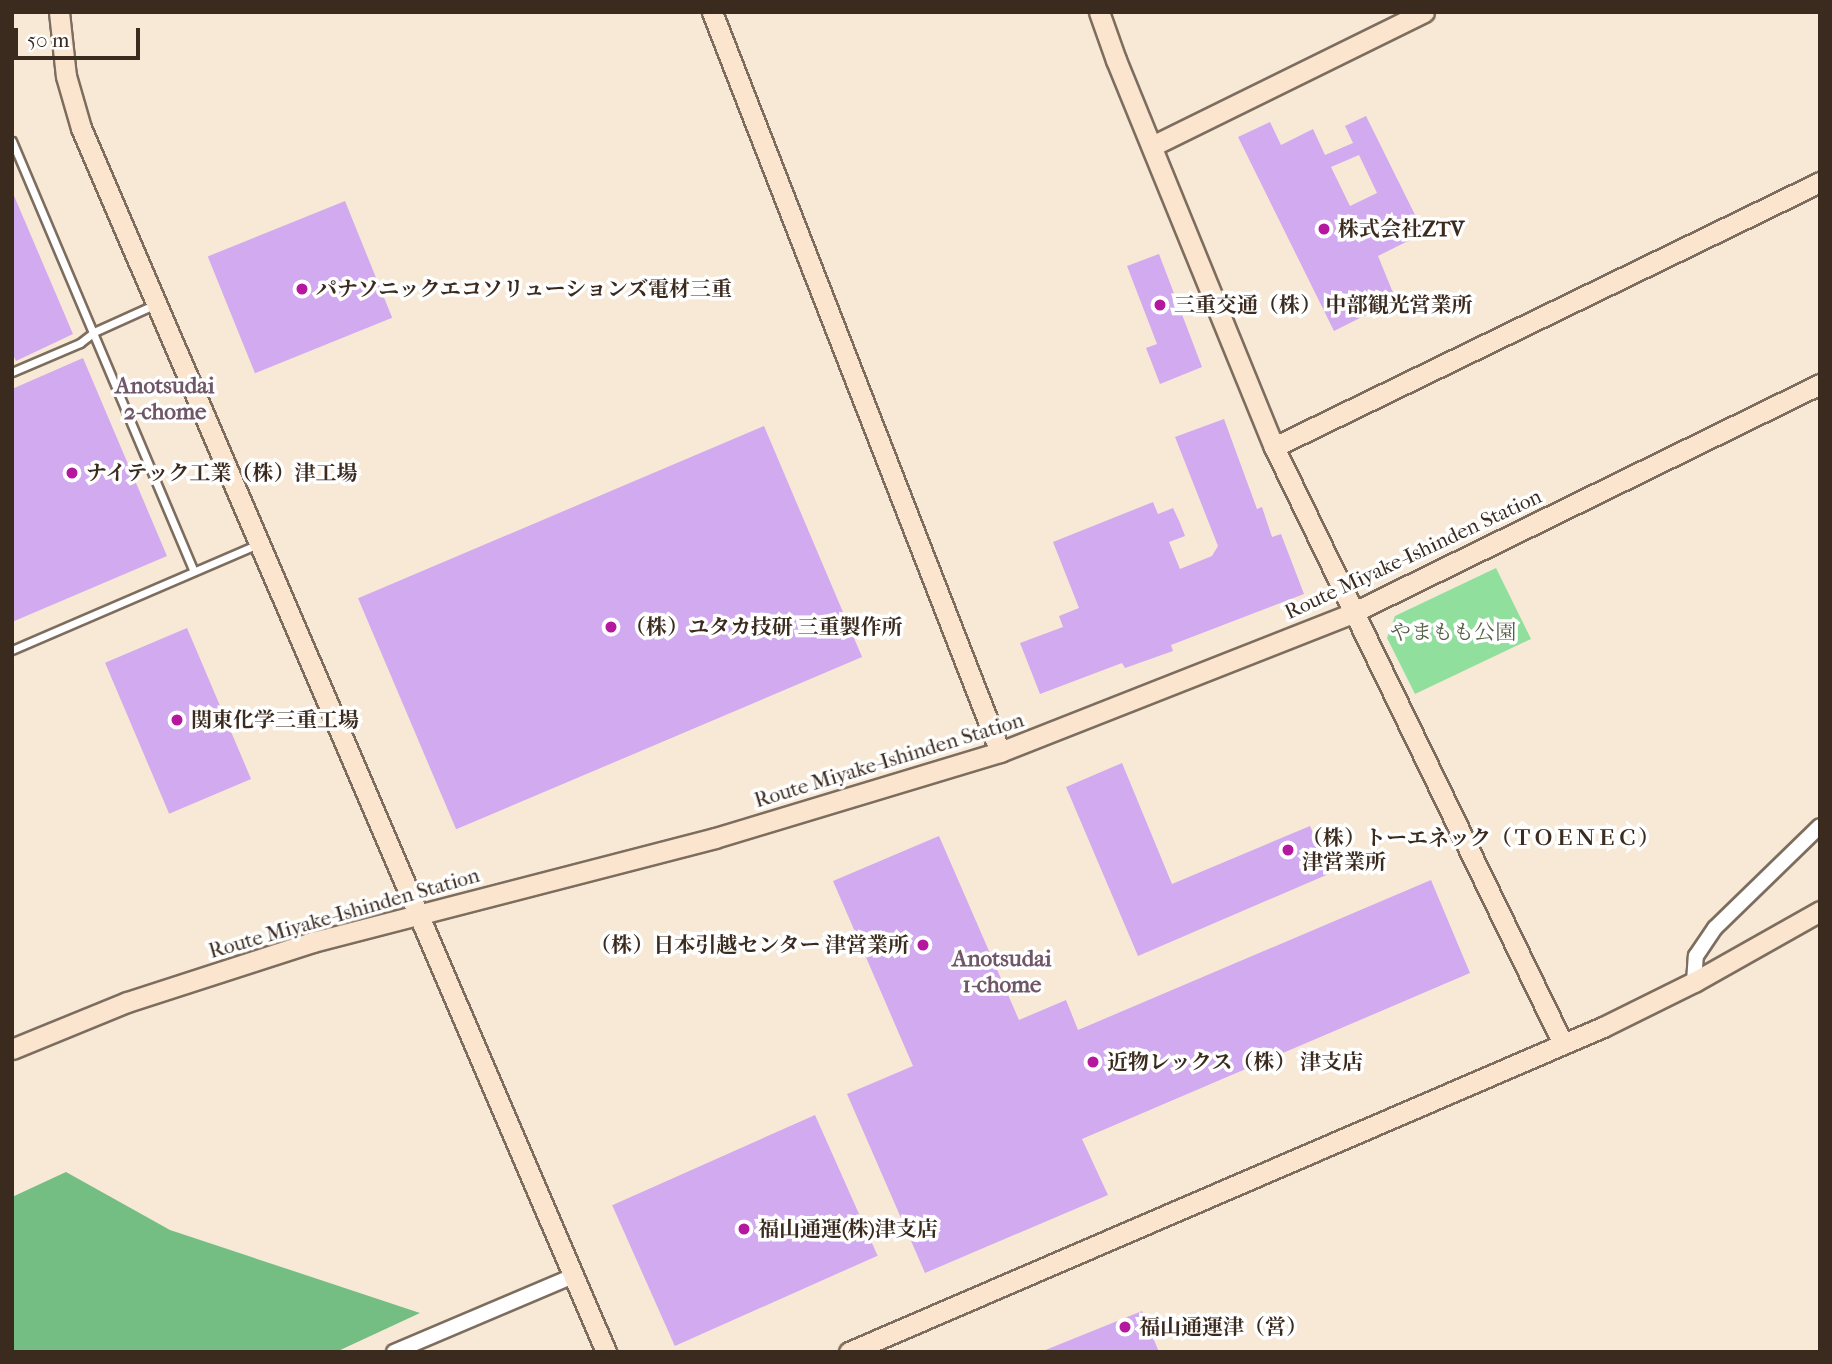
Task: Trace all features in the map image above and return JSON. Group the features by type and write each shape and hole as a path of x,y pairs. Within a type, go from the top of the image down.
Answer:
{"street":[{"path":"59,12 60,41 74,106 156,304 606,1352"},
{"path":"712,12 1000,752"},
{"path":"1099,12 1274,447 1352,613 1563,1044"},
{"path":"1152,146 1424,12"},
{"path":"1274,447 1820,182"},
{"name":"Route Miyake-Ishinden Station","path":"12,1049 127,1002 230,967 418,913 715,838 1000,752 1352,613 1820,384"},
{"path":"1693,982 1696,956 1715,928 1820,826"},
{"path":"849,1352 1365,1132 1638,1011 1820,911"},
{"path":"394,1352 573,1276"}],"lane":[{"path":"12,141 194,571"},
{"path":"12,372 80,343 94,332 156,304"},
{"path":"12,650 259,543"}],"green space":[{"name":"やまもも公園","path":"1496,568 1531,639 1415,694 1387,638 1395,616"},
{"path":"66,1172 170,1230 420,1313 336,1352 12,1352 12,1197"}],"building":[{"name":"株式会社ZTV","path":"1366,116 1424,233 1378,256 1396,300 1334,331 1238,137 1270,122 1281,145 1313,129 1325,155 1353,143 1345,126","holes":["1359,155 1377,193 1350,206 1331,167"]},
{"path":"12,191 73,334 16,361 12,353"},
{"name":"パナソニックエコソリューションズ電材三重","path":"345,201 392,318 255,373 208,256"},
{"name":"三重交通（株） 中部観光営業所","path":"1159,254 1202,367 1160,384 1146,348 1157,344 1127,266"},
{"name":"ナイテック工業（株）津工場","path":"83,358 167,556 12,622 12,389"},
{"path":"1224,419 1257,509 1262,507 1272,537 1281,534 1304,594 1171,645 1173,651 1125,668 1122,663 1040,694 1020,643 1063,627 1059,616 1079,608 1053,542 1153,502 1158,514 1173,508 1180,523 1185,536 1169,542 1180,569 1212,556 1218,546 1175,437"},
{"name":"（株）ユタカ技研 三重製作所","path":"764,426 862,657 456,829 358,598"},
{"name":"関東化学三重工場","path":"187,628 251,779 169,814 105,663"},
{"name":"（株）トーエネック（ＴＯＥＮＥＣ） 津営業所","path":"1122,763 1172,884 1310,826 1331,873 1138,956 1066,787"},
{"name":"近物レックス（株） 津支店","path":"939,836 1019,1020 1066,1000 1078,1030 1431,880 1470,973 1082,1139 1108,1195 925,1273 847,1094 913,1066 833,881"},
{"name":"福山通運(株)津支店","path":"815,1115 878,1256 675,1346 612,1205"},
{"name":"福山通運津（営）","path":"1142,1311 1159,1352 1043,1352 1043,1351"}],"place":[{"name":"株式会社ZTV","path":"1324,229"},
{"name":"パナソニックエコソリューションズ電材三重","path":"302,289"},
{"name":"三重交通（株） 中部観光営業所","path":"1160,305"},
{"name":"ナイテック工業（株）津工場","path":"72,473"},
{"name":"（株）ユタカ技研 三重製作所","path":"611,627"},
{"name":"関東化学三重工場","path":"177,720"},
{"name":"（株）トーエネック（ＴＯＥＮＥＣ） 津営業所","path":"1288,850"},
{"name":"（株）日本引越センター 津営業所","path":"923,945"},
{"name":"近物レックス（株） 津支店","path":"1093,1062"},
{"name":"福山通運(株)津支店","path":"744,1229"},
{"name":"福山通運津（営）","path":"1125,1327"}],"district":[{"name":"Anotsudai 2-chome","path":"165,399"},
{"name":"Anotsudai 1-chome","path":"1002,972"}]}
